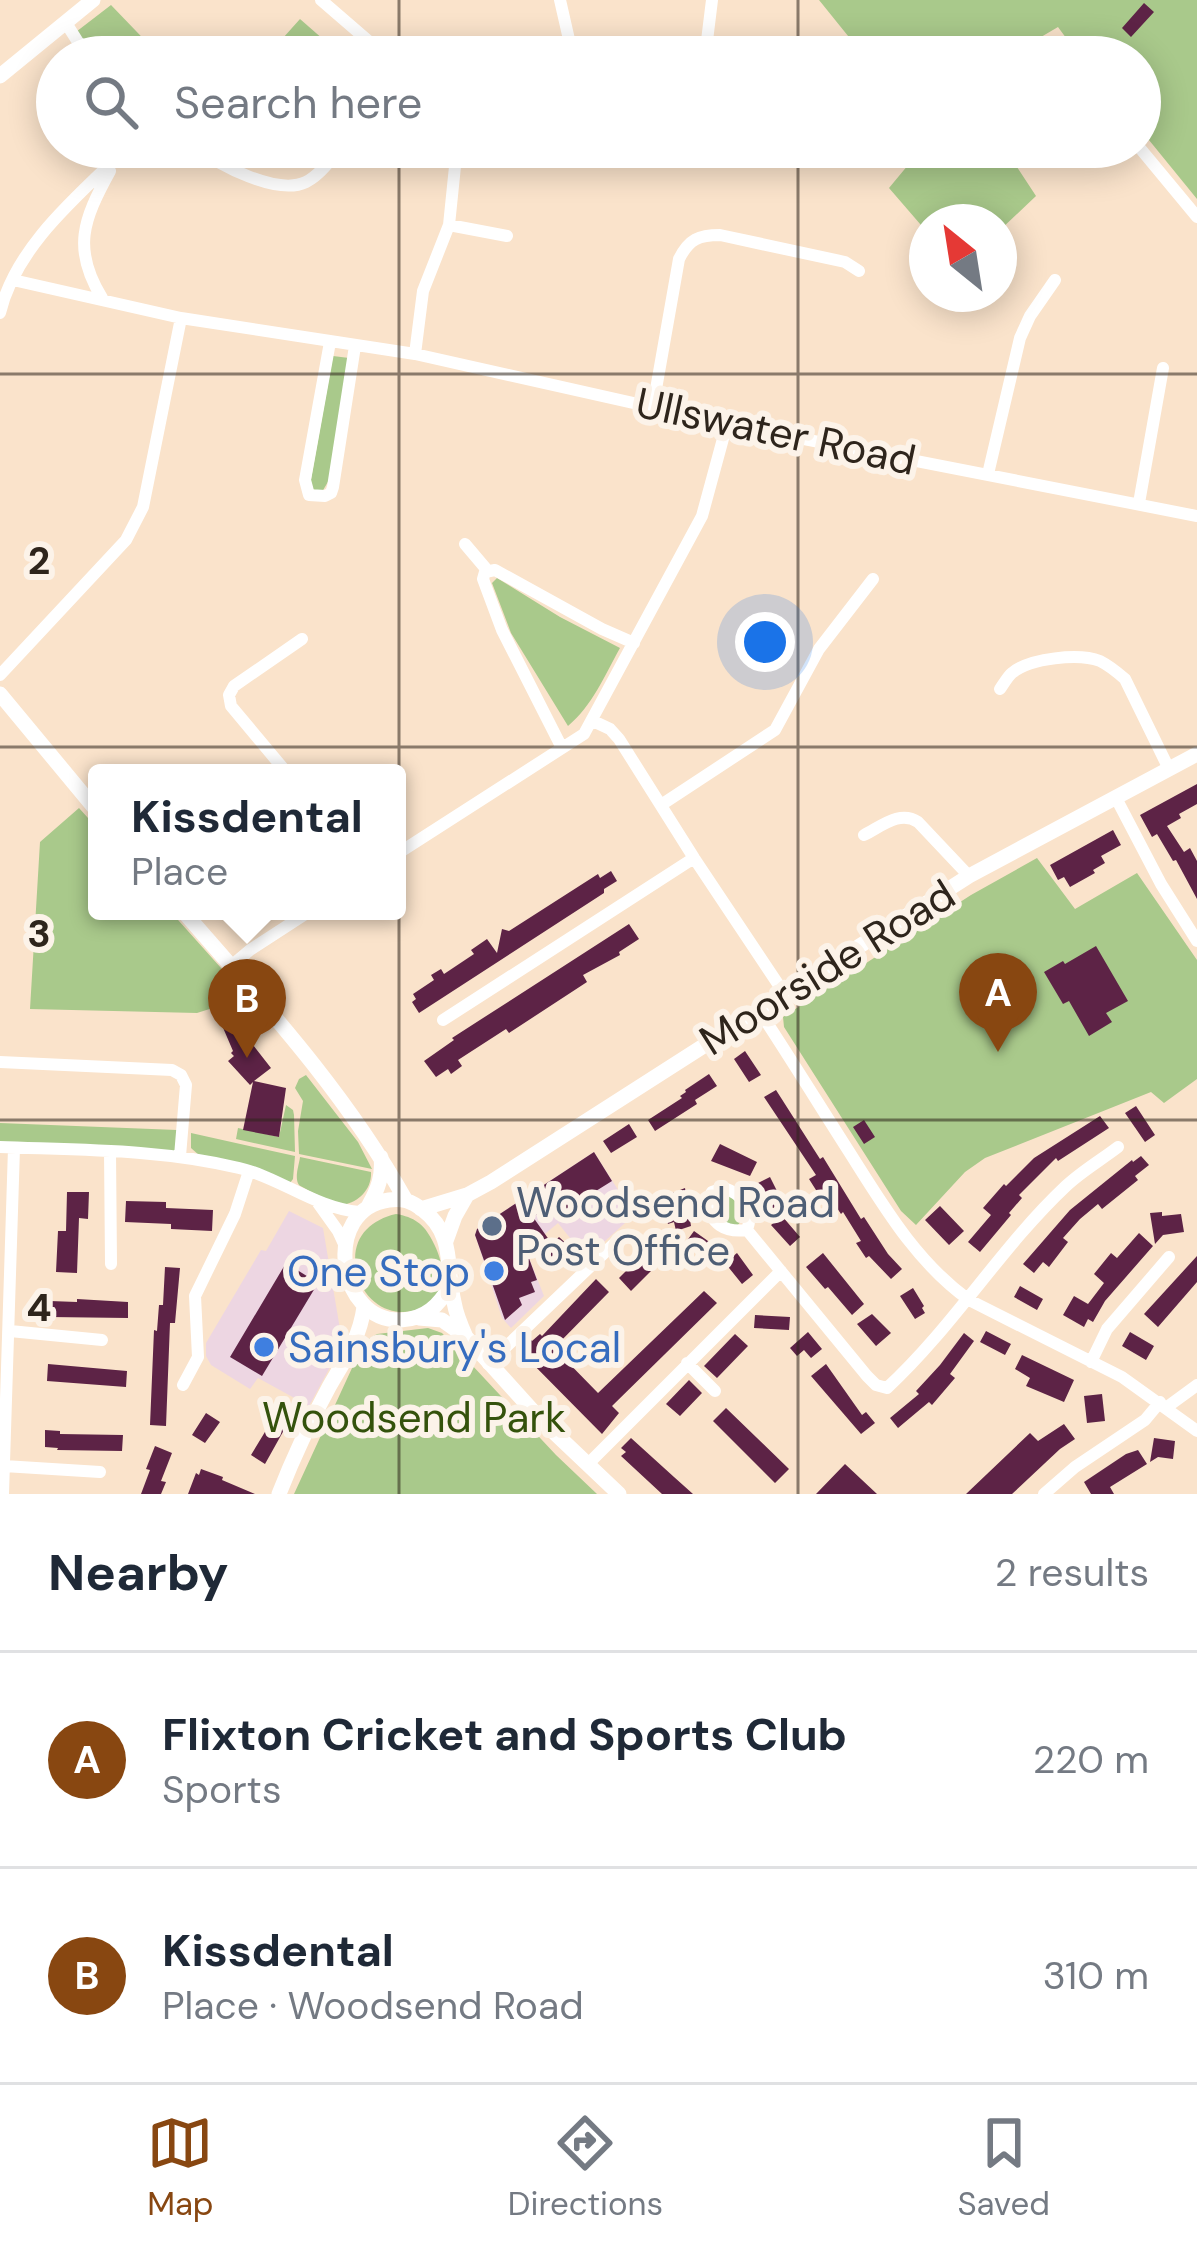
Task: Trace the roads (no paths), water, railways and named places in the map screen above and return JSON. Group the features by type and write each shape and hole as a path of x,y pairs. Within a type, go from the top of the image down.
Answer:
{"street":[{"path":"49,36 93,0"},
{"path":"321,0 362,36"},
{"path":"560,0 568,36"},
{"path":"708,36 712,0"},
{"path":"66,22 74,36"},
{"path":"0,76 36,47"},
{"path":"0,313 13,280 37,242 106,168"},
{"path":"102,298 89,277 83,241 98,193 113,168"},
{"path":"230,168 254,179 298,185 323,168"},
{"path":"415,354 423,291 448,225 455,168"},
{"path":"1156,168 1197,217"},
{"path":"448,225 507,236"},
{"path":"653,406 680,259 692,240 720,236 844,262 859,271"},
{"name":"Ullswater Road","path":"13,280 181,318 415,354 727,424 1197,516"},
{"path":"988,474 1020,338 1055,280"},
{"path":"0,676 126,540 143,507 181,318"},
{"path":"330,342 305,480 309,495 331,493 333,487 355,346"},
{"path":"1138,503 1163,368"},
{"path":"406,848 584,734 702,516 727,424"},
{"path":"465,544 487,570 634,643"},
{"path":"487,570 483,579 502,630 562,748"},
{"path":"661,805 775,730 819,649 873,579"},
{"path":"279,764 231,706 229,695 234,686 302,639"},
{"path":"1000,689 1016,670 1048,660 1078,656 1097,660 1125,679 1169,769"},
{"path":"0,694 88,800"},
{"path":"593,721 619,740 784,993"},
{"name":"Moorside Road","path":"422,1209 491,1183 969,876 1197,754"},
{"path":"1116,798 1197,941"},
{"path":"864,835 910,817 969,876"},
{"path":"443,1020 694,858"},
{"path":"192,920 279,1020 369,1136 405,1199 440,1227 466,1337"},
{"path":"231,966 296,920"},
{"path":"758,1009 892,1220 929,1267 969,1300 1122,1377 1197,1431"},
{"path":"0,1062 172,1070 186,1084 180,1156"},
{"path":"3,1494 10,1331 7,1147 180,1156 271,1178 317,1202 364,1209 405,1199"},
{"path":"747,1230 867,1376 887,1388 1055,1198 1118,1147"},
{"path":"110,1151 111,1264"},
{"path":"344,1244 348,1227 378,1189 381,1157"},
{"path":"183,1385 195,1365 198,1347 195,1296 236,1214 249,1171"},
{"path":"446,1241 467,1195"},
{"path":"317,1202 344,1244 350,1279 364,1307 386,1319"},
{"path":"488,1364 620,1238"},
{"path":"1091,1362 1107,1329 1169,1257"},
{"path":"588,1464 781,1271"},
{"path":"418,1318 441,1301 451,1285"},
{"path":"356,1340 364,1307"},
{"path":"279,1494 310,1423 356,1340 368,1327 386,1319 418,1318 442,1320 466,1337 541,1420 620,1494"},
{"path":"10,1331 103,1340"},
{"path":"687,1364 715,1391"},
{"path":"195,1365 211,1375"},
{"path":"1044,1494 1075,1467 1197,1385"},
{"path":"4,1466 100,1472"}],"place":[{"name":"Flixton Cricket and Sports Club","path":"998,1052"},
{"name":"Kissdental","path":"247,1058"},
{"name":"Woodsend Road Post Office","path":"492,1226"},
{"name":"One Stop","path":"494,1271"},
{"name":"Sainsbury's Local","path":"264,1347"}],"park label":[{"name":"Woodsend Park","path":"414,1417"}]}
